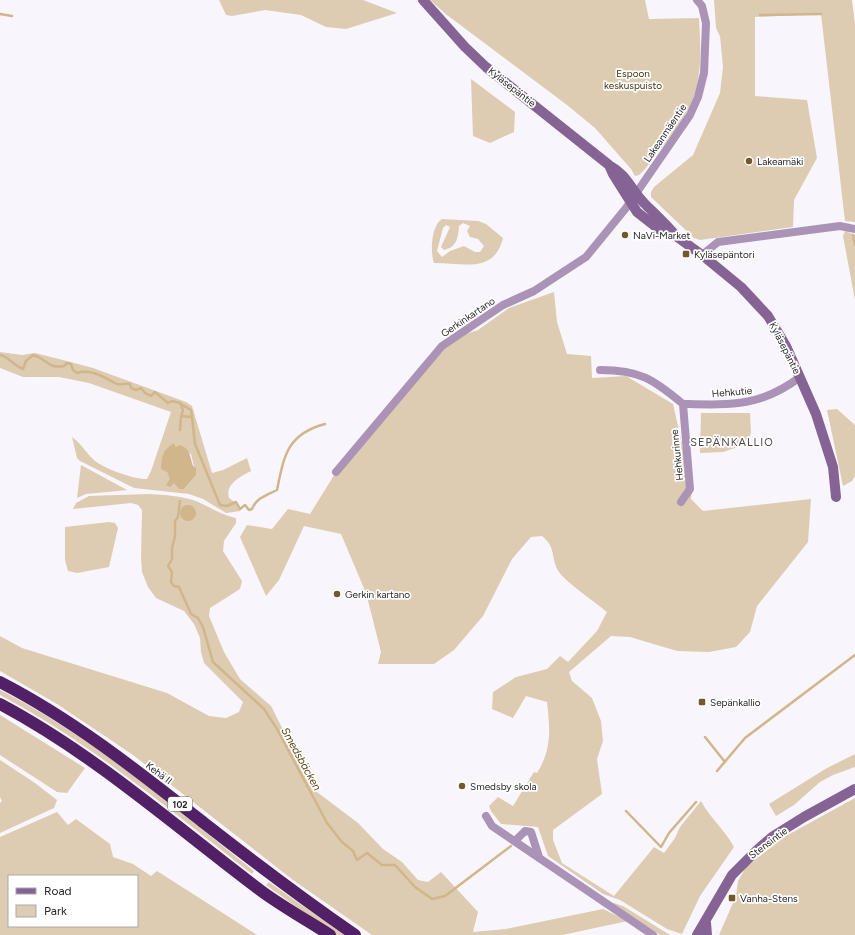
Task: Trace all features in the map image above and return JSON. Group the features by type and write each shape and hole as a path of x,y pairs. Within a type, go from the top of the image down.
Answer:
{"highway":[{"name":"Kehä II","path":"0,682 47,709 98,742 265,870 355,935"},
{"name":"102","path":"0,704 26,718 83,755 137,794 265,894 330,935"},
{"path":"265,894 318,935"}],"main road":[{"name":"Kyläsepäntie","path":"423,0 465,47 486,67 609,165 613,174 633,198 637,212 660,230 676,236 702,255 741,287 768,316 786,346 816,414 833,467 836,497"},
{"name":"Stensintie","path":"698,935 732,875 756,850 772,837 804,817 855,789"},
{"path":"706,923 707,935"}],"street":[{"name":"Lakeanmäentie","path":"633,198 690,115 698,98 704,73 706,22 702,6 697,0"},
{"name":"Gerkinkartano","path":"336,472 442,346 503,305 534,291 586,257 633,198"},
{"path":"702,255 718,242 840,226 855,229"},
{"path":"600,370 621,370 643,376 662,386 683,404"},
{"name":"Hehkutie","path":"683,404 736,404 758,400 778,392 800,378"},
{"name":"Hehkurinne","path":"682,502 690,489 683,404"},
{"path":"486,816 492,826 653,935"},
{"path":"515,841 525,831 531,832 539,858"}],"green space":[{"path":"219,0 363,0 397,13 346,29 326,27 301,15 265,10 232,16 226,15"},
{"name":"Espoon keskuspuisto","path":"430,0 645,0 649,19 699,18 700,68 694,96 689,108 676,129 646,168 639,175 635,176 631,169 595,128 567,105 447,15"},
{"path":"714,0 852,0 855,24 855,222 845,221 821,14 755,17 755,96 807,100 817,158 794,200 793,227 700,240 694,238 651,197 651,192 654,187 693,155 720,93 723,67 720,36 716,28"},
{"path":"471,79 515,112 514,132 490,143 473,136"},
{"path":"442,219 478,221 486,224 503,238 499,249 493,257 485,262 467,265 434,263 432,240 438,222","holes":["463,223 470,226 467,231 470,237 478,239 484,246 480,252 475,252 464,246 450,251 442,257 437,251 443,228 446,225 450,227 441,247 444,250 452,247 456,241 459,226"]},
{"path":"845,231 855,235 855,300 843,236"},
{"path":"554,292 557,322 567,354 591,356 592,378 626,376 673,404 692,488 691,499 703,511 811,499 808,542 757,606 750,632 736,647 709,652 677,651 630,637 611,636 569,672 572,681 592,698 601,721 603,741 597,759 602,794 553,830 553,840 562,863 614,896 654,847 664,853 675,838 680,827 701,801 734,847 700,896 682,934 667,929 620,900 603,894 548,856 538,827 501,824 489,806 498,797 513,806 534,772 537,773 542,764 549,739 547,702 526,696 513,718 492,709 493,692 516,677 547,669 560,656 568,662 597,631 607,612 574,587 559,572 556,567 552,549 547,540 542,536 531,537 512,559 483,616 454,650 434,664 378,664 381,652 366,593 341,534 304,526 279,580 266,596 240,537 247,525 272,529 288,509 310,514 336,472 454,338 478,330 509,308"},
{"path":"0,352 22,355 35,353 93,368 186,402 192,406 212,473 223,470 247,458 251,471 234,482 228,493 229,498 240,506 240,511 226,513 203,499 189,494 134,488 80,461 77,458 72,437 98,463 111,470 128,476 147,479 171,412 89,383 59,377 23,377 0,368","holes":["175,444 176,448 191,454 196,475 184,489 174,483 167,472"]},
{"path":"837,409 855,425 855,476 852,481 843,486 827,410"},
{"path":"701,413 750,413 751,433 747,444 723,452 700,453"},
{"path":"81,465 128,490 86,494 77,498"},
{"path":"149,494 190,499 225,515 236,518 236,523 224,541 223,551 242,581 240,589 210,608 209,616 224,652 240,679 271,706 313,789 358,823 383,849 402,862 418,880 428,882 441,872 478,912 473,932 506,929 603,909 628,921 562,935 372,935 293,880 133,755 57,704 0,671 0,636 22,648 167,693 209,716 226,718 239,712 243,702 204,663 201,652 200,638 194,624 184,611 156,598 148,587 142,572 142,510 138,505 131,503 73,509 76,503 89,496"},
{"path":"109,522 115,523 118,528 109,567 77,573 68,571 65,560 65,527"},
{"path":"0,690 68,729 132,774 254,871 252,874 130,779 66,734 0,695"},
{"path":"0,715 85,768 67,793 57,792 0,755"},
{"path":"855,754 855,767 833,775 820,782 794,805 776,816 769,804 827,768"},
{"path":"0,760 35,783 57,800 54,808 0,833 0,803 2,801 0,797"},
{"path":"855,798 855,935 719,935 736,896 738,881 746,867 784,837"},
{"path":"57,812 68,825 76,819 110,844 113,857 133,864 151,876 157,871 257,935 0,935 0,837"},
{"path":"269,882 344,935 337,935 327,929 266,885"},
{"path":"613,904 623,906 670,935 660,935"}],"shaded area":[{"path":"174,443 176,447 180,445 186,448 193,466 196,468 196,475 184,489 179,489 174,483 170,487 166,485 170,479 167,472 161,469 163,454 167,448"},
{"path":"185,505 191,505 196,510 194,519 191,521 185,521 180,516 180,510"}],"waterway":[{"path":"0,14 12,16"},
{"path":"760,15 821,14"},
{"path":"853,235 855,245"},
{"name":"Smedsbäcken","path":"0,355 6,357 23,369 26,361 33,355 51,365 58,367 64,366 67,363 71,364 73,370 77,373 93,373 117,384 130,384 131,388 136,390 141,388 145,393 151,396 155,392 168,403 172,401 180,403 183,410 180,430"},
{"path":"181,404 191,410 192,417"},
{"path":"181,416 192,417 195,444 220,505 227,506 236,502 240,509 245,505 249,510 252,509 259,499 277,490 285,457 295,440 312,428 325,424"},
{"name":"Smedsbäcken","path":"180,501 178,517 175,521 172,559 168,566 172,572 171,582 174,586 179,587 191,614 198,618 203,627 213,662 264,709 277,729 327,823 342,842 353,851 357,860 367,853 382,865 395,865 415,887 432,899 445,896 511,846"},
{"path":"717,771 745,738 855,655"},
{"path":"705,737 725,762"},
{"path":"626,811 661,847 669,833 696,802"}],"place":[{"name":"Lakeamäki","path":"749,161"},
{"name":"NaVi-Market","path":"625,235"},
{"name":"Kyläsepäntori","path":"686,254"},
{"name":"Gerkin kartano","path":"337,594"},
{"name":"Sepänkallio","path":"702,702"},
{"name":"Smedsby skola","path":"462,786"},
{"name":"Vanha-Stens","path":"732,898"}],"district":[{"name":"SEPÄNKALLIO","path":"732,442"}]}
